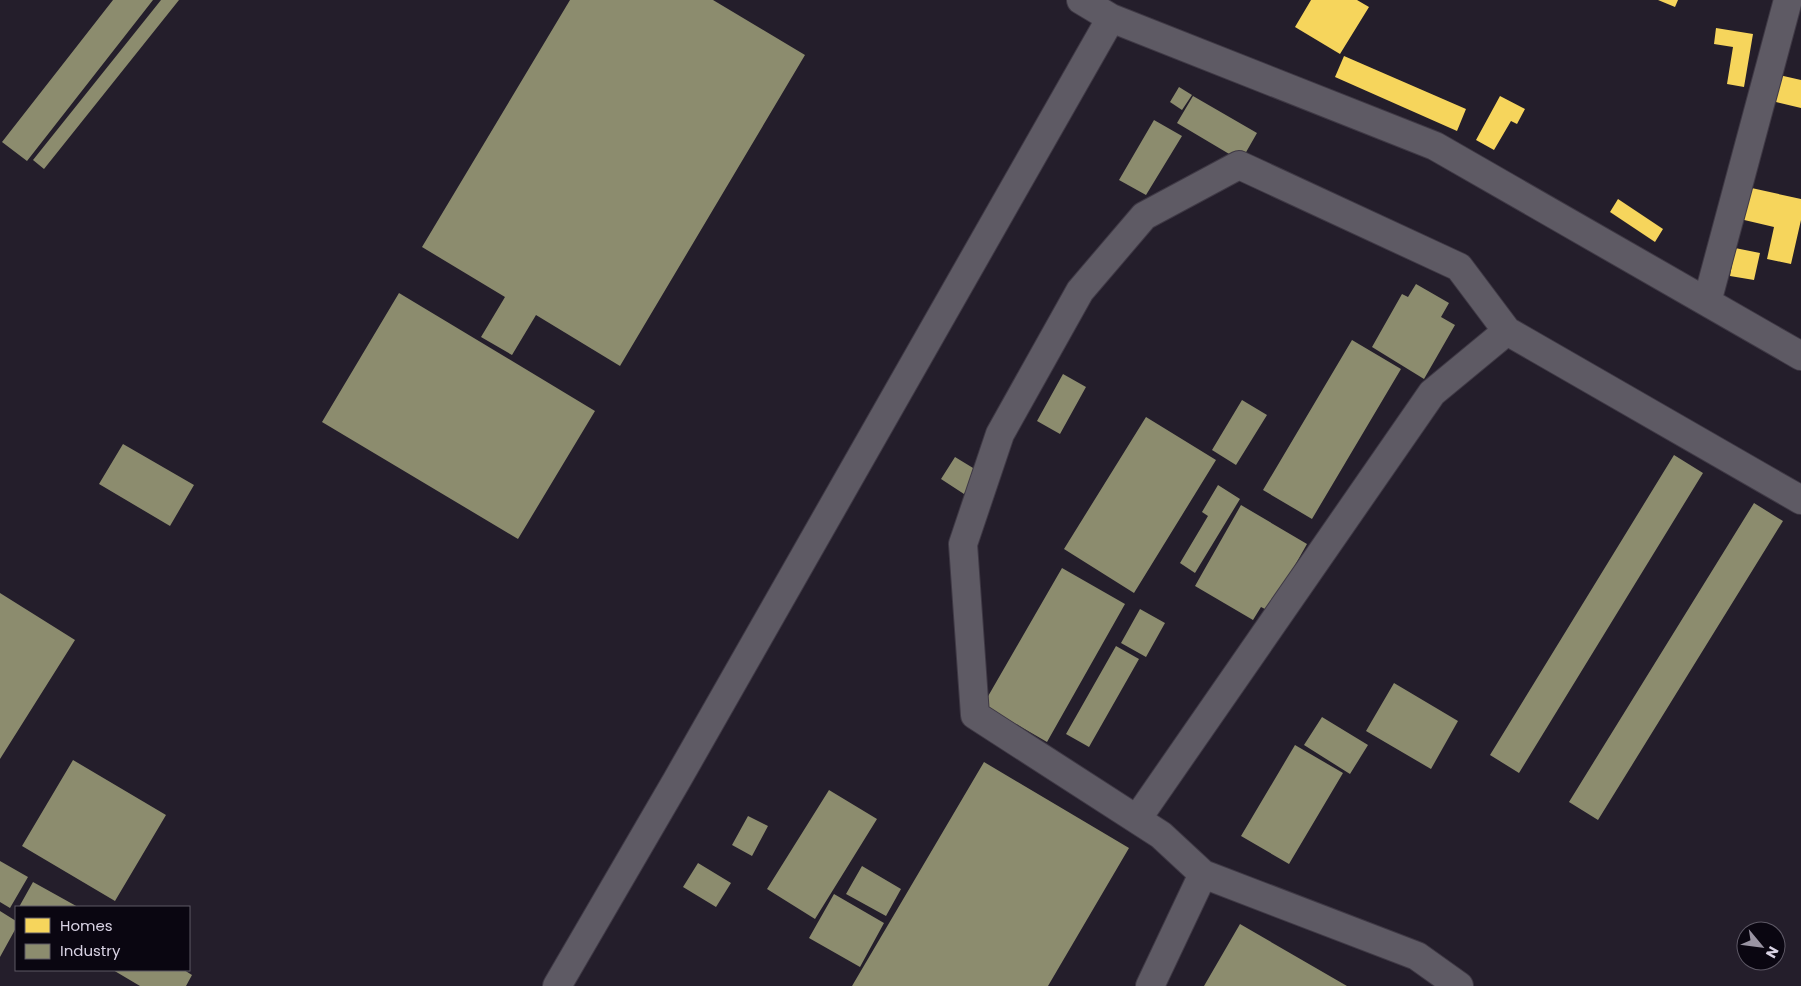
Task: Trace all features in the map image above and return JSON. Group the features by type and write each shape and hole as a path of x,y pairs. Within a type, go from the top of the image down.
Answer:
{"street":[{"path":"1081,0 1111,18 1435,146 1801,356"},
{"path":"1707,302 1788,0"},
{"path":"557,986 677,780 1111,18"},
{"path":"1459,986 1417,956 1203,874 1161,835 975,714 963,544 1000,434 1080,291 1144,216 1239,166 1459,267 1507,331 1801,500"},
{"path":"1137,819 1432,393 1507,331"},
{"path":"1150,986 1203,874"}],"building: Homes":[{"path":"1311,0 1357,0 1369,7 1340,54 1295,27"},
{"path":"1658,0 1678,0 1675,7"},
{"path":"1716,28 1753,34 1744,87 1727,84 1733,47 1714,44"},
{"path":"1344,56 1466,109 1457,131 1335,77"},
{"path":"1770,73 1801,80 1801,108 1764,99"},
{"path":"1500,96 1525,109 1517,124 1511,121 1494,150 1476,140"},
{"path":"1747,187 1801,199 1801,220 1791,264 1767,259 1774,227 1740,219"},
{"path":"1618,199 1663,229 1655,242 1610,212"},
{"path":"1735,248 1760,253 1754,280 1730,276"}],"building: Industry":[{"path":"113,0 153,0 27,161 2,142"},
{"path":"161,0 179,0 44,169 33,160"},
{"path":"570,0 713,0 805,55 620,366 536,315 512,355 481,337 505,297 422,247"},
{"path":"1179,87 1192,95 1182,110 1170,102"},
{"path":"1193,96 1257,133 1241,161 1177,123"},
{"path":"1154,120 1182,136 1146,195 1119,180"},
{"path":"1416,284 1449,303 1441,317 1455,325 1424,379 1372,347 1402,294 1408,297"},
{"path":"399,293 595,411 518,539 322,422"},
{"path":"1352,340 1401,369 1312,519 1263,490"},
{"path":"1063,374 1086,387 1060,434 1037,421"},
{"path":"1242,400 1267,415 1236,465 1212,450"},
{"path":"1146,417 1216,460 1134,593 1064,549"},
{"path":"123,444 194,485 170,526 99,484"},
{"path":"1674,455 1703,473 1519,773 1490,755"},
{"path":"955,457 978,471 964,494 941,479"},
{"path":"1218,485 1240,499 1195,573 1180,563 1208,516 1202,512"},
{"path":"1754,503 1783,521 1598,820 1569,802"},
{"path":"1241,505 1307,544 1269,611 1261,607 1253,620 1195,586"},
{"path":"1062,568 1125,604 1047,742 983,705"},
{"path":"0,593 75,640 0,759"},
{"path":"1140,609 1165,623 1146,657 1121,643"},
{"path":"1116,646 1139,659 1089,747 1066,734"},
{"path":"1394,683 1458,721 1431,769 1366,731"},
{"path":"1322,717 1368,745 1350,774 1304,745"},
{"path":"1295,745 1343,773 1289,864 1241,836"},
{"path":"73,760 166,815 115,901 22,846"},
{"path":"984,762 1129,848 1048,986 852,986"},
{"path":"829,790 877,819 815,919 767,889"},
{"path":"748,816 768,826 752,856 732,845"},
{"path":"0,861 28,877 10,908 0,902"},
{"path":"698,863 731,883 716,907 683,887"},
{"path":"862,866 901,889 886,916 846,894"},
{"path":"33,882 76,906 20,906"},
{"path":"834,894 884,923 860,967 809,938"},
{"path":"0,911 15,920 15,930 0,957"},
{"path":"1240,924 1347,986 1204,986"},
{"path":"115,971 186,971 192,975 186,986 140,986"}]}
